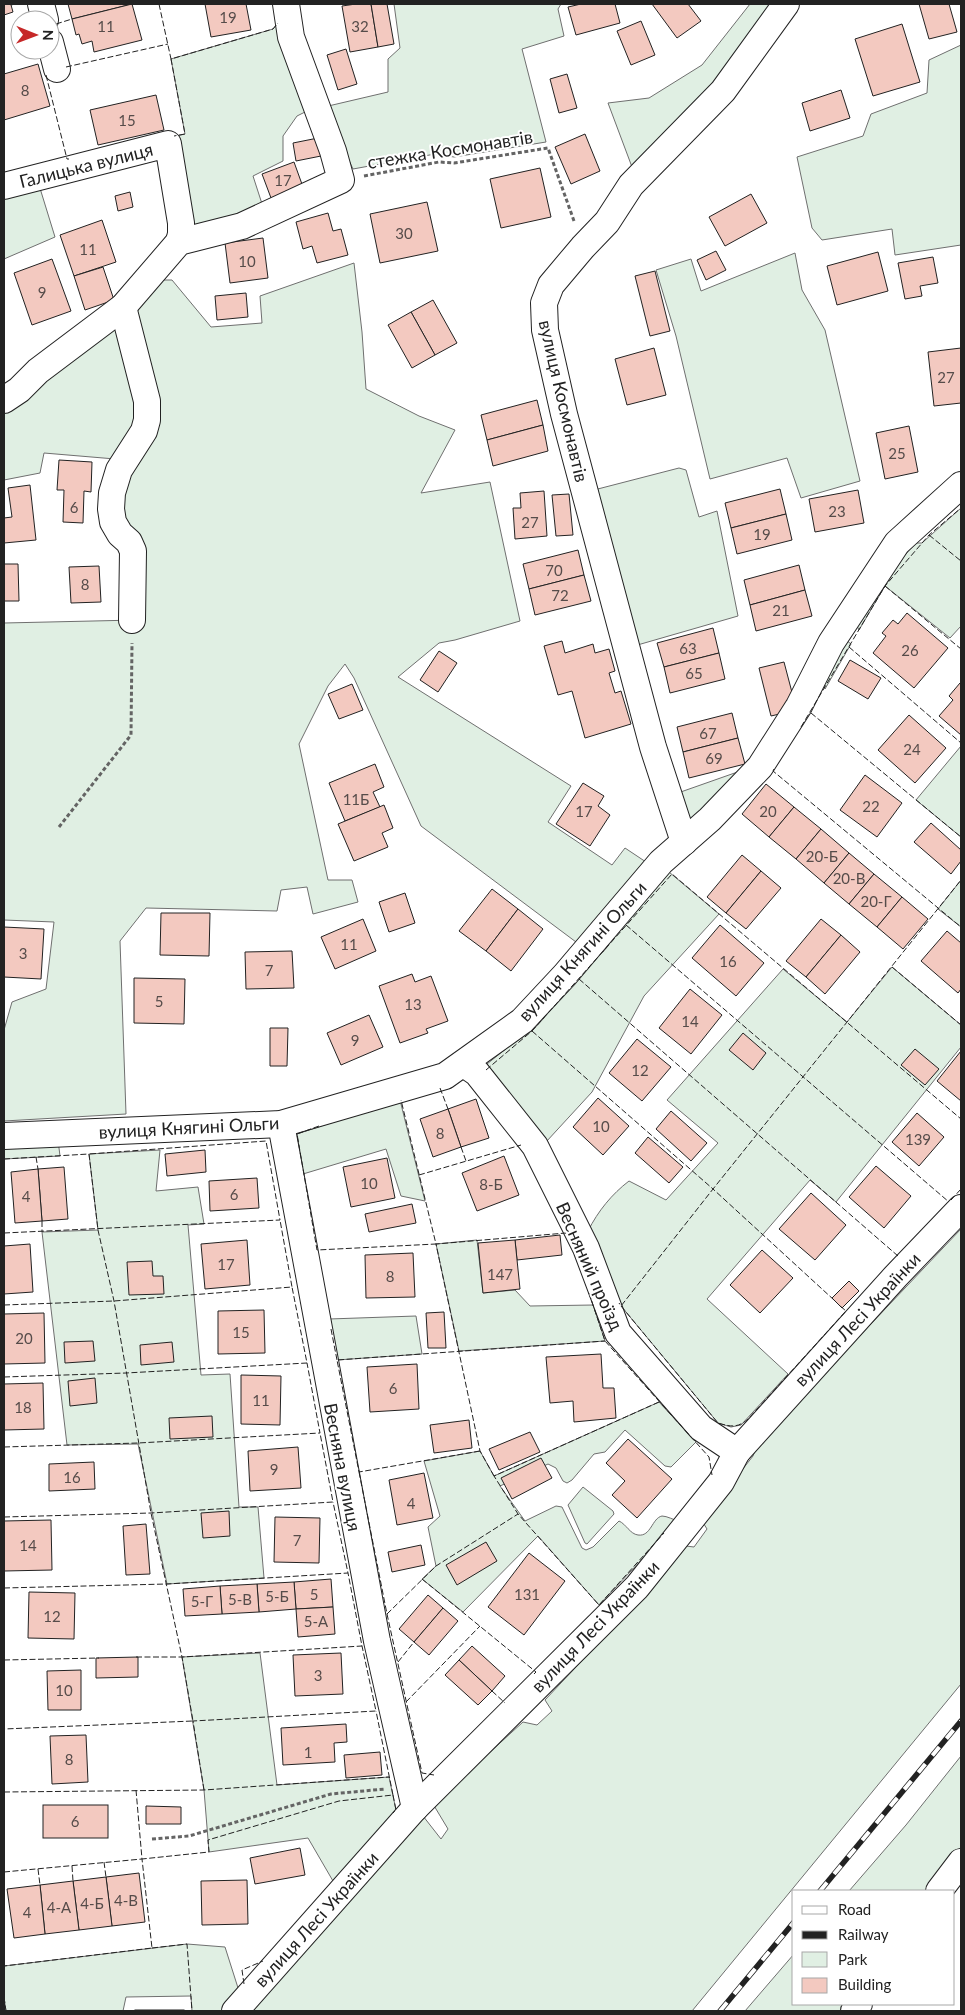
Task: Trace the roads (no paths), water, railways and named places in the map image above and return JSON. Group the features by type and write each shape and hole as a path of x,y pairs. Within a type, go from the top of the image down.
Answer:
{"street":[{"path":"4,400 19,390 38,371 123,307 179,242 242,226 341,180 333,151 291,37 286,4"},
{"name":"вулиця Космонавтів","path":"684,842 653,747 564,414 545,330 544,303 550,285 607,222 631,185 723,92 786,4"},
{"path":"55,60 57,69"},
{"name":"Галицька вулиця","path":"4,186 168,144 181,223 182,234 179,242"},
{"path":"123,307 146,401 147,420 144,431 119,470 112,493 113,522 120,534 129,542 133,551 132,620"},
{"name":"вулиця Княгині Ольги","path":"4,1136 280,1124 445,1076 464,1064 522,1021 565,975 661,862 710,819 760,767 799,706 830,644 897,543 961,485"},
{"name":"Весняний проїзд","path":"464,1064 477,1073 535,1146 586,1248 618,1334 701,1428 736,1452"},
{"name":"Весняна вулиця","path":"280,1124 377,1641 413,1797"},
{"name":"вулиця Лесі Українки","path":"235,2011 413,1797 637,1588 721,1482 736,1452 894,1277 961,1208"},
{"path":"940,1890 961,1862"}],"railway":[{"path":"821,1890 961,1721"},
{"path":"720,2011 792,1924"}]}
